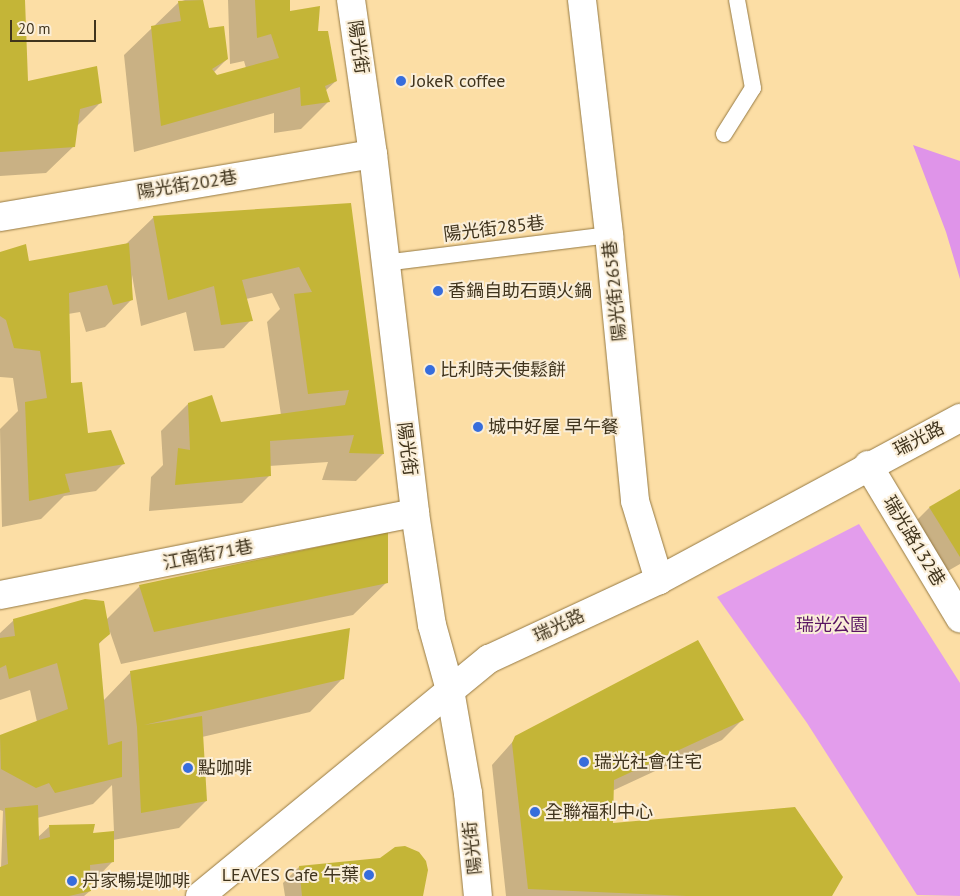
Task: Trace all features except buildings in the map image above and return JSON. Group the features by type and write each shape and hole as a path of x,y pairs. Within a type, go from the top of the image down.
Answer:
{"street":[{"name":"陽光街","path":"351,0 373,154 384,263 415,513 432,625 450,690 468,793 478,896"},
{"name":"陽光街265巷","path":"582,0 609,234 635,501 659,580"},
{"name":"陽光街202巷","path":"0,217 373,154"},
{"name":"瑞光路","path":"200,896 489,659 659,580 868,465 960,418"},
{"name":"瑞光路132巷","path":"868,465 960,618"},
{"name":"江南街71巷","path":"0,594 415,513"}],"lane":[{"path":"724,134 753,88 737,0"},
{"name":"陽光街285巷","path":"384,263 609,234"}],"green space":[{"name":"瑞光公園","path":"859,524 960,683 960,896 917,895 807,723 717,597"}],"shaded area":[{"path":"913,145 960,161 960,279 946,232"}],"place":[{"name":"JokeR coffee","path":"401,81"},
{"name":"香鍋自助石頭火鍋","path":"438,291"},
{"name":"比利時天使鬆餅","path":"430,370"},
{"name":"城中好屋 早午餐","path":"478,427"},
{"name":"瑞光社會住宅","path":"584,762"},
{"name":"點咖啡","path":"188,768"},
{"name":"全聯福利中心","path":"535,812"},
{"name":"LEAVES Cafe 午葉","path":"369,875"},
{"name":"丹家暢堤咖啡","path":"72,881"}]}
